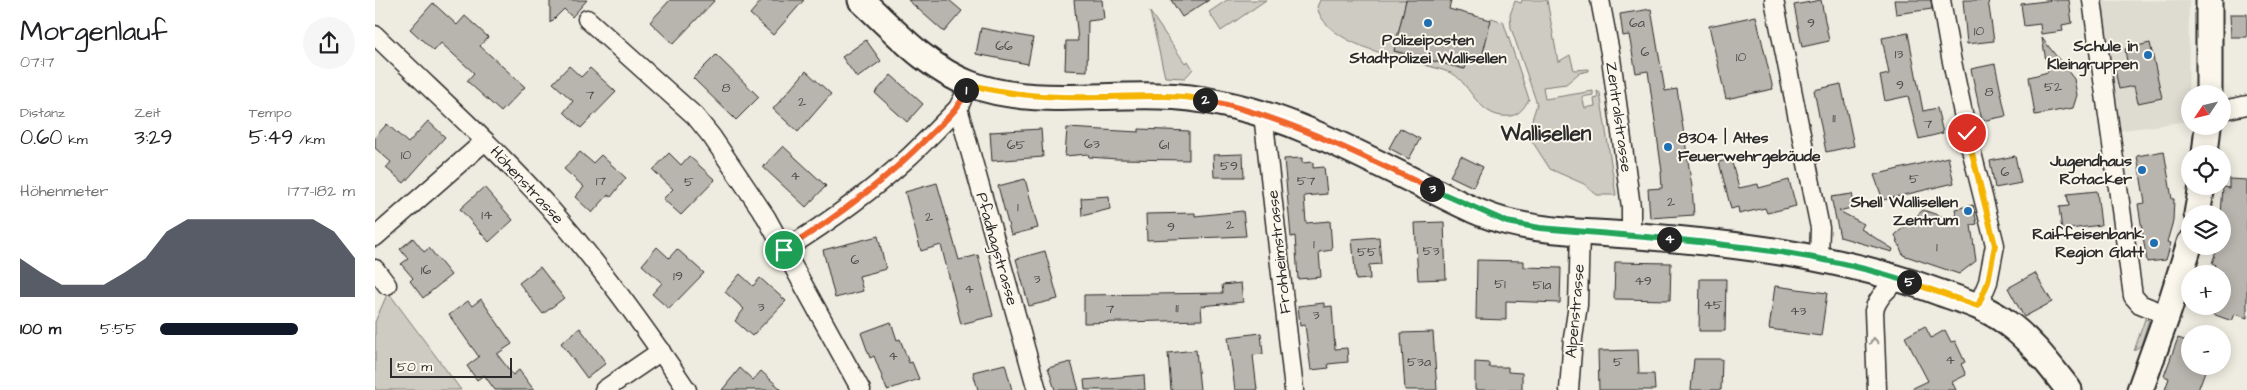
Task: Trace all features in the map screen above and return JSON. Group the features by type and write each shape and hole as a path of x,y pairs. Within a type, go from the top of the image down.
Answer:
{"main road":[{"path":"861,0 921,53 949,73 968,84 993,91 1018,95 1193,98 1263,114 1338,144 1482,213 1507,222 1540,228 1758,248 1819,258 1900,279 1978,306 2004,320 2021,334 2069,390"},
{"path":"2209,0 2209,85"},
{"path":"2140,390 2186,255"}],"street":[{"name":"Zentralstrasse","path":"1600,0 1611,58 1631,207 1631,235"},
{"path":"1774,0 1819,228 1821,247 1819,258"},
{"path":"1941,0 1969,141 1995,245 1988,282 1978,306"},
{"path":"2092,0 2133,296 2140,304 2167,315"},
{"path":"587,19 695,116 711,137 747,188 784,250 861,390"},
{"name":"Höhenstrasse","path":"375,35 485,141 570,232 618,290 687,390"},
{"path":"784,250 819,229 875,186 910,156 958,108 968,84"},
{"path":"2231,108 2247,105"},
{"name":"Pfadhagstrasse","path":"958,108 1037,390"},
{"name":"Frohheimstrasse","path":"1263,114 1294,390"},
{"path":"375,237 485,141"},
{"name":"Alpenstrasse","path":"1569,390 1573,338 1579,305 1580,232"},
{"path":"375,269 387,285"},
{"path":"1877,390 1875,304 1900,279"},
{"path":"604,390 661,351"}],"shaded area":[{"path":"1227,0 1266,0 1221,31 1209,12"},
{"path":"1320,0 1406,0 1394,51 1464,69 1467,58 1481,61 1491,18 1498,20 1498,22 1503,21 1529,99 1522,110 1512,116 1493,114 1479,103 1457,76 1375,51 1355,43 1338,33 1324,22 1317,7"},
{"path":"1522,0 1547,0 1558,62 1570,55 1574,70 1589,69 1589,71 1579,73 1566,84 1543,87 1545,99 1593,91 1593,95 1582,97 1585,108 1595,106 1594,99 1598,98 1597,91 1600,93 1616,195 1597,195 1584,184 1550,169 1532,141 1530,126 1537,104 1511,28 1510,15 1515,1 1521,3"},
{"name":"Schule in Kleingruppen","path":"2189,0 2188,85 2181,85 2181,122 2117,131 2101,1"},
{"path":"1150,12 1185,63 1188,61 1193,69 1185,78 1165,77"},
{"path":"388,292 461,390 375,390 375,322"},
{"path":"2145,319 2149,320 2141,345 2134,351"}],"building":[{"path":"550,0 587,0 572,17 564,9 550,23"},
{"path":"670,0 715,0 673,44 650,22"},
{"path":"762,0 804,0 773,35 750,14"},
{"path":"908,0 949,0 962,11 944,32"},
{"path":"1074,0 1102,0 1104,19 1088,21 1087,71 1065,70 1066,41 1078,41"},
{"path":"1171,0 1209,0 1182,17"},
{"path":"1406,0 1451,0 1449,9 1491,20 1481,61 1467,58 1465,69 1394,51"},
{"path":"1821,0 1829,41 1802,47 1794,5"},
{"path":"1894,0 1931,0 1932,9 1896,14"},
{"path":"1963,0 1988,0 1994,41 1967,44"},
{"path":"2069,0 2072,23 2062,25 2063,31 2041,34 2040,24 2024,26 2021,4"},
{"path":"433,3 457,25 465,16 488,37 480,46 525,87 501,112 467,81 474,73 441,43 434,51 410,29"},
{"path":"1651,9 1665,91 1677,89 1692,187 1694,215 1650,218 1648,189 1662,188 1662,172 1648,71 1636,73 1629,35 1623,36 1620,14"},
{"path":"2230,14 2247,14 2247,37 2231,37"},
{"path":"1756,16 1773,89 1726,99 1709,26"},
{"path":"981,28 1033,38 1028,64 976,54"},
{"path":"1908,33 1923,111 1937,108 1943,133 1919,139 1908,96 1885,101 1880,76 1889,74 1882,38"},
{"path":"2042,38 2074,79 2077,95 2073,108 2035,115 2029,77 2048,72"},
{"path":"866,40 881,61 857,78 842,57"},
{"name":"Schule in Kleingruppen","path":"2150,43 2162,98 2138,103 2134,86 2119,89 2114,65 2127,62 2125,49"},
{"path":"716,55 759,97 736,120 693,78"},
{"path":"1995,64 2006,116 1982,121 1971,69"},
{"path":"569,66 581,77 590,68 616,92 581,128 564,112 573,101 553,83"},
{"path":"806,71 831,94 798,132 773,109"},
{"path":"891,75 923,104 907,122 875,93"},
{"path":"1841,84 1854,146 1826,152 1814,90"},
{"path":"428,121 445,137 404,183 386,168 391,162 375,148 375,137 387,124 408,143"},
{"path":"1067,128 1139,132 1139,129 1189,131 1189,160 1117,159 1089,157 1088,154 1065,156"},
{"path":"1400,128 1420,139 1409,159 1389,148"},
{"path":"1041,129 1043,157 992,161 990,132"},
{"path":"783,146 826,186 806,207 763,167"},
{"path":"2164,151 2172,199 2174,199 2173,221 2167,242 2171,243 2166,260 2147,262 2138,204 2145,203 2137,156"},
{"path":"580,152 593,163 601,155 626,178 611,197 608,195 592,213 575,197 584,187 564,169"},
{"path":"669,153 681,165 689,156 715,180 681,215 663,199 673,189 653,170"},
{"path":"1243,154 1244,177 1214,177 1213,155"},
{"path":"1461,156 1483,167 1473,187 1450,176"},
{"path":"2015,156 2021,183 1995,188 1990,161"},
{"path":"1948,157 1954,183 1883,200 1874,175"},
{"path":"1302,158 1302,163 1313,162 1313,168 1324,167 1327,194 1304,196 1306,223 1330,221 1332,250 1319,252 1321,277 1298,279 1295,236 1291,237 1284,159"},
{"path":"1731,159 1739,188 1758,184 1759,188 1789,180 1796,206 1767,213 1765,208 1739,214 1738,207 1731,209 1719,162"},
{"path":"1025,179 1038,228 1011,235 998,186"},
{"path":"2231,179 2247,180 2247,318 2235,314 2232,321 2215,315 2231,315 2231,265 2216,265 2212,263 2215,255 2231,255 2231,205 2222,205 2222,195 2231,195"},
{"path":"937,183 959,260 978,255 993,316 961,324 941,245 921,251 905,192"},
{"path":"484,187 513,220 489,242 460,209"},
{"path":"2097,191 2101,225 2062,230 2059,207 2069,206 2067,194"},
{"path":"1852,194 1855,207 1839,211 1864,224 1861,229 1893,249 1892,252 1840,237 1831,197"},
{"path":"1109,196 1110,209 1082,216 1081,198"},
{"path":"1973,205 1977,224 1971,225 1976,261 1959,274 1903,255 1895,235 1923,210 1958,222 1955,209"},
{"path":"1243,211 1246,236 1147,240 1146,214 1195,213 1195,216"},
{"path":"1444,222 1446,279 1418,280 1415,223"},
{"path":"878,236 886,269 859,276 863,291 835,298 823,250"},
{"path":"1379,237 1381,264 1369,265 1370,279 1356,280 1352,239"},
{"path":"413,238 424,252 429,248 451,275 423,298 410,281 413,278 401,264 408,259 400,249"},
{"path":"657,247 669,258 677,249 704,273 669,309 652,294 662,283 642,265"},
{"path":"1045,251 1058,299 1029,306 1016,259"},
{"path":"1477,260 1524,261 1524,267 1561,268 1560,303 1506,301 1506,320 1476,319"},
{"path":"1615,262 1671,263 1670,300 1614,299"},
{"path":"540,267 564,298 543,314 519,283"},
{"path":"2035,273 2052,302 2024,317 2008,288"},
{"path":"740,274 753,286 760,278 786,301 752,336 735,321 744,309 725,292"},
{"path":"1700,279 1726,279 1725,331 1699,331"},
{"path":"1241,283 1243,302 1201,306 1202,320 1084,323 1084,295 1223,293 1222,285"},
{"path":"1775,286 1827,293 1821,336 1769,329"},
{"path":"481,299 512,344 497,354 513,375 519,370 534,390 495,390 484,375 477,380 467,366 479,357 449,315 468,301 472,306"},
{"path":"1324,303 1324,307 1332,306 1335,349 1347,348 1348,362 1328,364 1329,368 1311,370 1305,325 1300,326 1298,306"},
{"path":"891,322 897,340 900,339 909,363 912,362 919,379 887,390 874,356 870,358 861,333"},
{"path":"1925,326 1931,338 1945,330 1951,342 1955,341 1965,362 1961,364 1966,375 1952,382 1956,390 1909,390 1928,381 1905,337"},
{"path":"580,328 606,363 587,378 561,343"},
{"path":"1433,332 1437,390 1405,390 1401,333"},
{"path":"1261,333 1263,354 1253,355 1257,390 1235,390 1228,337"},
{"path":"2178,338 2181,339 2181,375 2204,375 2198,390 2165,390 2169,378 2164,376"},
{"path":"1196,350 1200,390 1171,390 1168,353"},
{"path":"1638,350 1639,374 1654,374 1655,390 1599,390 1598,351"},
{"path":"1694,359 1722,359 1721,390 1691,390"},
{"path":"1071,362 1079,390 1055,390 1048,368"},
{"path":"1475,362 1489,363 1489,367 1508,367 1508,372 1522,373 1522,390 1475,390"},
{"path":"1005,364 1012,390 978,390 973,372"},
{"path":"740,368 753,380 761,371 782,390 722,390"},
{"path":"1144,375 1145,390 1085,390 1084,380"}],"place":[{"name":"Polizeiposten Stadtpolizei Wallisellen","path":"1428,23"},
{"name":"Schule in Kleingruppen","path":"2148,55"},
{"name":"8304 | Altes Feuerwehrgebäude","path":"1668,147"},
{"name":"Jugendhaus Rotacker","path":"2142,170"},
{"name":"Shell Wallisellen Zentrum","path":"1968,211"},
{"name":"Raiffeisenbank Region Glatt","path":"2154,243"}],"district":[{"name":"Wallisellen","path":"1546,133"}],"route":[{"path":"784,250 819,229 875,186 910,156 958,108 968,84 1018,95 1159,96 1193,98 1229,105 1263,114 1338,144 1456,201 1507,222 1540,228 1638,235 1758,248 1819,258 1900,279 1978,306 1983,298 1988,282 1995,245 1967,133"}]}
